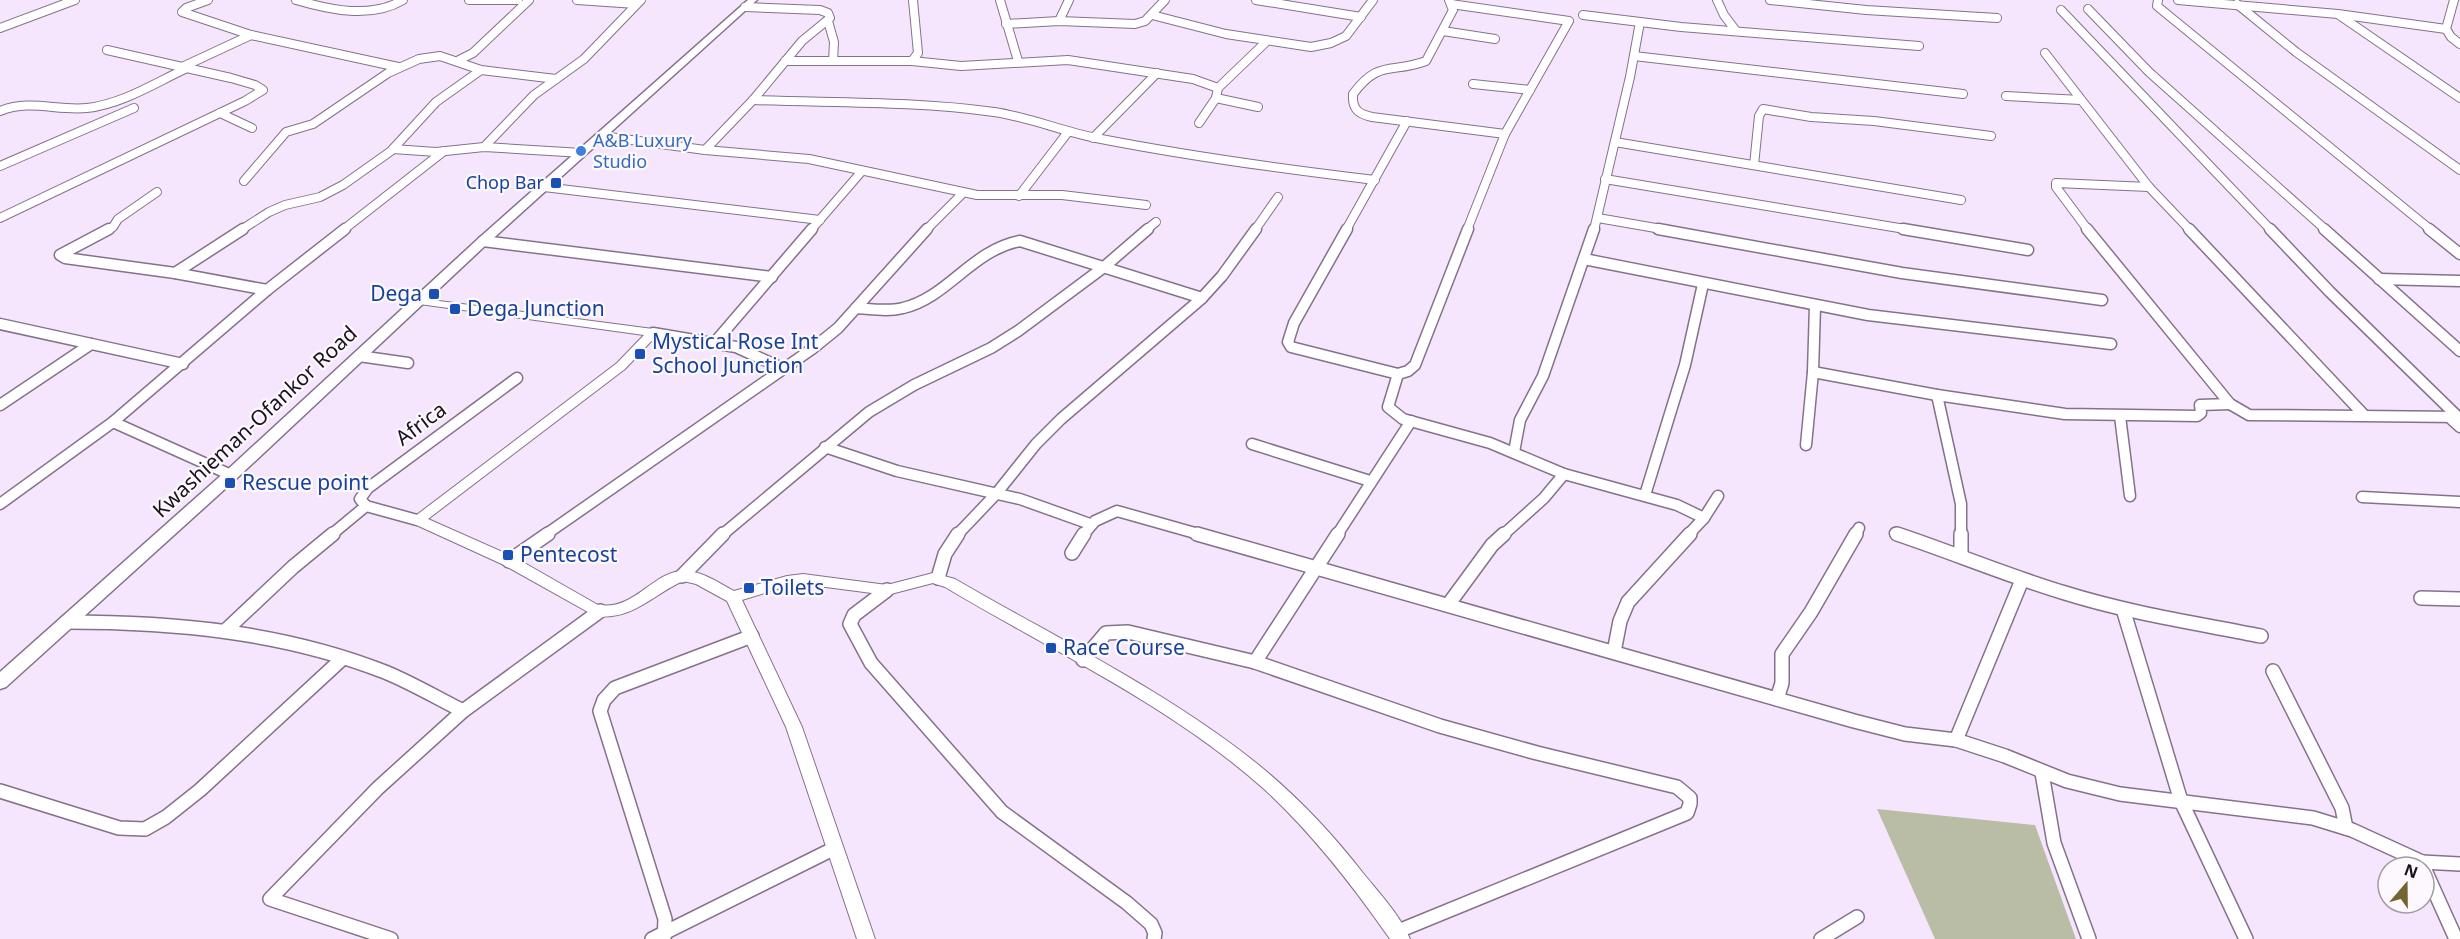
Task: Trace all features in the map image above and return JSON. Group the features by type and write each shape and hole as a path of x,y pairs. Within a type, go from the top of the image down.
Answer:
{"main road":[{"name":"Kwashieman-Ofankor Road","path":"0,682 231,475 416,301 749,4"}],"street":[{"path":"0,28 75,0"},
{"path":"208,0 186,8 182,12 251,35 399,68"},
{"path":"296,0 325,8 378,11 390,8 402,0"},
{"path":"469,0 518,0"},
{"path":"459,60 473,53 529,0"},
{"path":"577,0 638,2"},
{"path":"912,61 918,53 914,0"},
{"path":"1000,0 1018,62"},
{"path":"1059,21 1069,0"},
{"path":"1006,24 1059,21 1131,25 1142,23 1165,0"},
{"path":"1256,0 1361,17"},
{"path":"1152,15 1192,27 1267,41 1300,46 1321,46 1346,36 1372,0"},
{"path":"1717,0 1724,15 1736,31"},
{"path":"1770,0 1824,2 1997,18"},
{"path":"2158,0 2157,6 2202,45 2460,254"},
{"path":"2178,0 2220,1 2446,28"},
{"path":"2457,0 2446,28 2451,38 2460,44"},
{"path":"484,147 534,95 584,59 638,2"},
{"path":"1407,121 1294,323 1288,342 1299,351 1398,374 1408,371 1414,365 1505,134 1569,21 1450,2 1453,10 1426,61 1414,66 1370,72 1353,94 1354,108 1360,115 1407,121 1505,134"},
{"path":"749,4 814,9 828,13 834,42 833,61"},
{"path":"2237,4 2296,52 2460,170"},
{"path":"2088,9 2150,72 2460,351"},
{"path":"2061,10 2330,292 2457,419"},
{"path":"2338,14 2460,98"},
{"path":"1583,15 1736,31 1919,46"},
{"path":"705,150 753,100 802,41 828,21"},
{"path":"1514,452 1520,420 1543,376 1598,218 1605,179 1616,142 1635,56 1640,22"},
{"path":"1443,31 1495,39"},
{"path":"0,111 20,104 33,103 76,109 99,106 251,35"},
{"path":"1199,123 1216,98 1218,88 1267,41"},
{"path":"0,218 220,113 263,90 259,86 239,80 107,50"},
{"path":"2045,53 2149,187 2363,414"},
{"path":"244,181 285,133 309,126 399,68 430,56 459,60 470,67 481,70 556,79"},
{"path":"1635,56 1963,94"},
{"path":"785,61 912,61 961,66 1068,60 1193,79 1218,88"},
{"path":"175,273 269,212 285,205 320,198 336,190 393,149 436,102 481,70"},
{"path":"1093,138 1157,73"},
{"path":"1473,84 1530,90"},
{"path":"2006,96 2081,100"},
{"path":"1216,98 1258,107"},
{"path":"753,100 978,110 1027,118 1093,138 1221,161 1375,180"},
{"path":"0,166 134,108"},
{"path":"1754,165 1759,116 1763,109 1811,117 1874,121 1991,136"},
{"path":"220,113 252,128"},
{"path":"1019,196 1068,132"},
{"path":"602,136 705,150 809,159 963,193 1093,197 1146,205"},
{"path":"1616,142 1961,200"},
{"path":"393,149 444,151 484,147 582,153"},
{"path":"0,504 114,422 267,290 444,151"},
{"path":"716,341 862,171"},
{"path":"1605,179 2028,250"},
{"path":"2149,187 2056,183 2056,187 2106,255 2227,404 2249,415 2363,414 2457,419"},
{"path":"544,187 820,220"},
{"path":"157,192 117,219 113,227 60,255 65,258 175,273 267,290"},
{"path":"509,561 826,339 917,239 963,193"},
{"path":"938,578 941,559 953,541 996,494 1041,437 1096,387 1202,298 1220,278 1278,197"},
{"path":"1598,218 1902,273 2102,300"},
{"path":"391,939 270,899 378,788 463,711 600,612 625,609 666,583 682,576 729,528 825,447 888,399 991,348 1018,331 1104,267 1156,222"},
{"path":"483,241 772,277"},
{"path":"856,308 887,310 906,308 927,297 1000,244 1011,241 1027,242 1202,298"},
{"path":"1584,259 1868,315 1966,324 2111,344"},
{"path":"2379,279 2460,281"},
{"path":"1644,495 1685,365 1703,284"},
{"path":"416,301 716,341 757,353 782,368"},
{"path":"1806,445 1813,372 1815,306"},
{"path":"0,324 183,364"},
{"path":"0,335 12,327"},
{"path":"417,520 621,366 653,333"},
{"path":"0,405 91,344"},
{"path":"359,356 408,363"},
{"path":"1813,372 1937,395 2065,414 2197,416 2201,413 2199,405 2227,404"},
{"path":"1398,374 1388,401 1388,407 1398,416 1490,443 1564,474 1677,505 1704,518"},
{"name":"Africa","path":"366,506 360,499 368,488 517,378"},
{"path":"1937,395 1961,504 1961,555"},
{"path":"2120,416 2130,496"},
{"path":"1255,662 1304,583 1318,567 1370,481 1411,421"},
{"path":"114,422 231,475"},
{"path":"1252,444 1370,481"},
{"path":"825,447 897,471 1040,505 1090,524"},
{"path":"1448,605 1492,545 1544,498 1564,474"},
{"path":"1614,652 1620,621 1628,602 1704,518 1718,496"},
{"path":"2362,498 2460,501"},
{"path":"225,631 293,567 366,506 417,520 509,561 581,604 600,612"},
{"path":"1072,553 1090,524 1104,514 1117,511 1879,728 1932,739 1956,741 2005,756 2042,773 2120,794 2313,818 2388,844 2406,855"},
{"path":"1777,699 1782,682 1782,654 1811,612 1859,528"},
{"path":"1895,533 1961,555 2022,580 2123,609 2261,636"},
{"path":"682,576 699,579 733,597 795,728 866,939"},
{"path":"733,597 787,581 802,579 887,590 938,578 1083,660 1210,737 1249,767 1313,825 1399,935 1687,813 1692,806 1691,798 1686,792 1677,788 1440,726 1255,662 1113,629 1104,633 1083,660"},
{"path":"1956,741 2022,580"},
{"path":"887,590 854,615 850,624 871,663 1002,812 1127,903 1150,924 1155,933 1154,939"},
{"path":"2421,598 2460,599"},
{"path":"2123,609 2181,801 2246,939"},
{"path":"66,622 152,623 225,631 285,642 342,659 414,685 463,711"},
{"path":"660,937 665,919 600,711 604,700 615,688 752,636"},
{"path":"0,791 119,828 145,829 166,817 200,790 342,659"},
{"path":"2273,671 2342,808 2349,829"},
{"path":"2042,773 2054,843 2089,939"},
{"path":"660,937 835,848"},
{"path":"2436,865 2460,864"},
{"path":"2436,897 2456,939"},
{"path":"1828,937 1857,917"}],"green space":[{"path":"1877,809 2035,825 2076,939 1935,939"}],"place":[{"name":"A&B Luxury Studio","path":"581,151"},
{"name":"Chop Bar","path":"556,183"},
{"name":"Dega","path":"434,294"},
{"name":"Dega Junction","path":"455,309"},
{"name":"Mystical Rose Int School Junction","path":"640,354"},
{"name":"Rescue point","path":"230,483"},
{"name":"Pentecost","path":"508,555"},
{"name":"Toilets","path":"749,588"},
{"name":"Race Course","path":"1051,648"}]}
